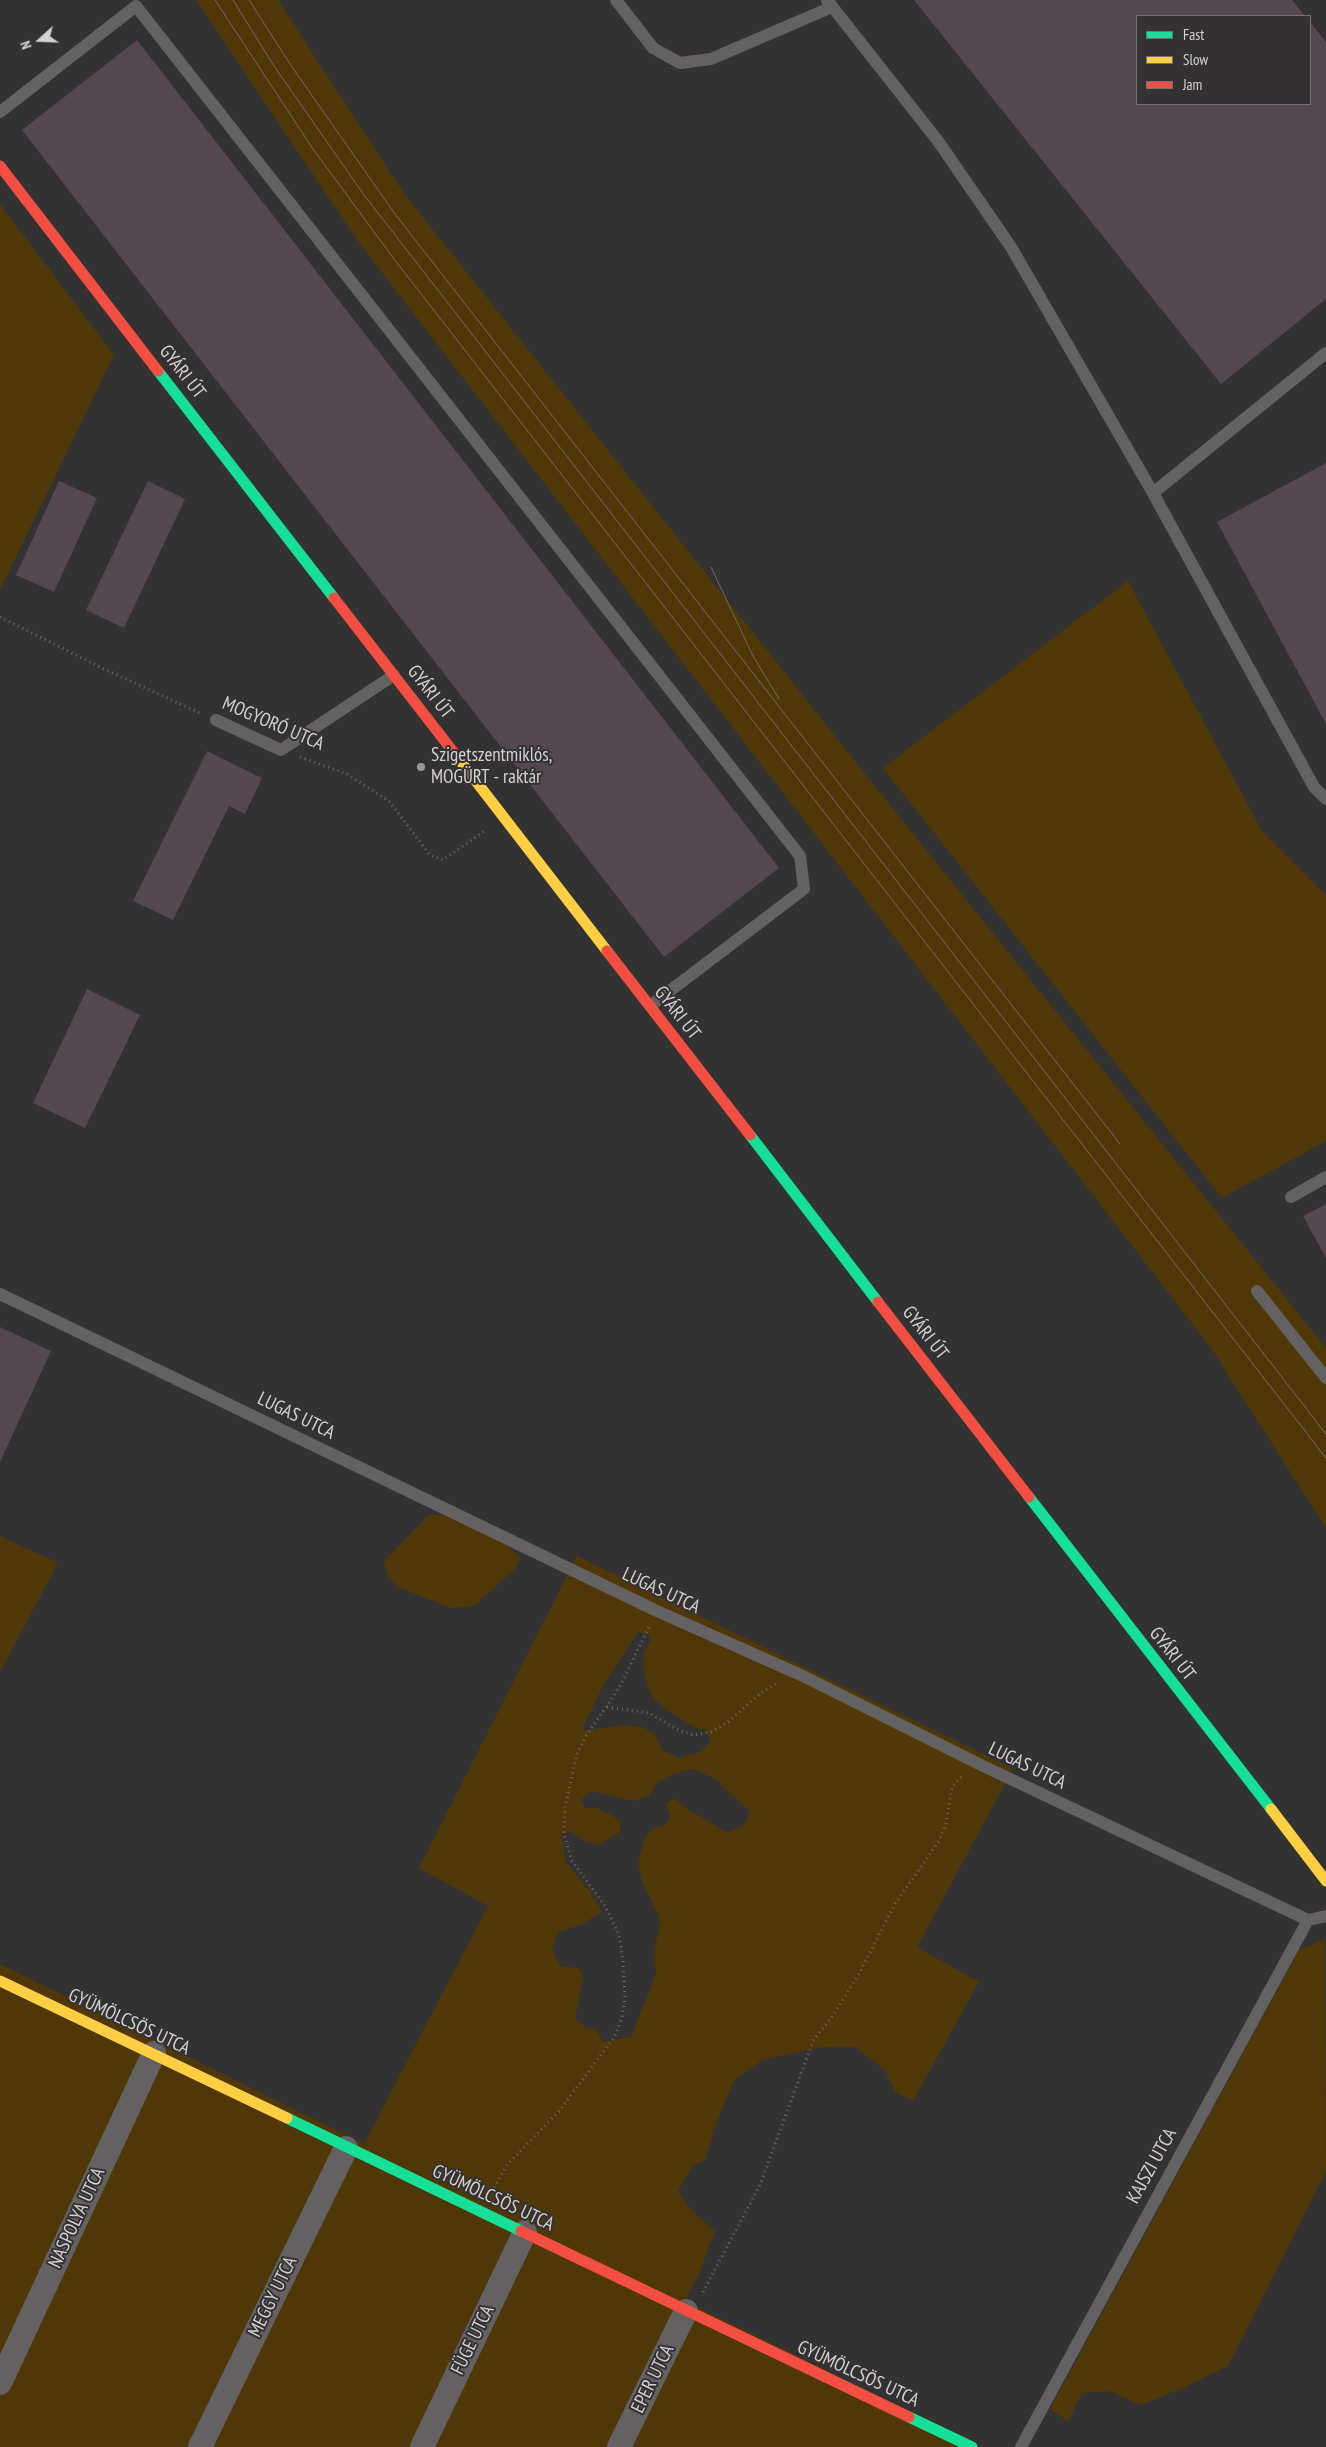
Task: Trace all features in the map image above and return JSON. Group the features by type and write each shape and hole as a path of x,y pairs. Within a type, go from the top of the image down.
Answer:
{"street":[{"name":"GYÁRI ÚT","path":"0,166 1326,1882"},
{"name":"GYÜMÖLCSÖS UTCA","path":"0,1981 154,2053 346,2148 972,2447"},
{"name":"NASPOLYA UTCA","path":"0,2383 154,2053"},
{"name":"MEGGY UTCA","path":"200,2447 346,2148"},
{"name":"FÜGE UTCA","path":"422,2447 525,2232"},
{"name":"EPER UTCA","path":"619,2447 689,2313"}],"lane":[{"path":"616,0 653,48 680,63 711,59 830,4 938,141 1011,247 1153,493 1314,787 1326,799"},
{"path":"0,112 136,6 800,856 804,889 650,1006"},
{"path":"1153,493 1326,353"},
{"path":"281,750 394,675"},
{"name":"MOGYORÓ UTCA","path":"216,720 281,750"},
{"path":"1291,1197 1326,1177"},
{"path":"1258,1291 1326,1378"},
{"name":"LUGAS UTCA","path":"0,1294 657,1611 803,1676 983,1766 1308,1920"},
{"path":"1308,1920 1326,1916"},
{"name":"KAJSZI UTCA","path":"1021,2447 1308,1920"}],"path":[{"name":"MOGYORÓ UTCA","path":"0,616 104,668 216,720"},
{"name":"MOGYORÓ UTCA","path":"281,750 347,774 389,801 430,855 443,860 504,818"},
{"path":"484,2213 494,2186 506,2166 560,2110 615,2036 622,2017 625,1998 623,1961 619,1935 605,1906 572,1861 564,1834 565,1807 576,1754 619,1688 657,1611"},
{"path":"607,1707 649,1713 680,1731 694,1735 711,1732 728,1722 763,1691 779,1682 803,1676"},
{"path":"689,2313 732,2241 760,2184 813,2041 834,2014 860,1972 894,1904 939,1841 946,1824 952,1787 961,1776 983,1766"}],"shaded area":[{"path":"196,0 278,0 403,192 874,785 1326,1348 1326,1528 1211,1348 360,244"},
{"path":"0,204 114,355 0,590"},
{"path":"1128,581 1262,831 1326,895 1326,1141 1222,1198 883,768"},
{"path":"445,1514 505,1544 521,1558 515,1569 474,1606 451,1608 400,1588 389,1577 384,1564 385,1560 429,1515"},
{"path":"0,1536 58,1563 0,1672"},
{"path":"577,1556 1013,1769 917,1947 979,1982 913,2101 895,2092 885,2070 855,2047 822,2047 762,2060 734,2081 718,2118 705,2160 692,2166 678,2191 691,2210 715,2231 698,2277 685,2301 982,2447 0,2447 0,1964 364,2144 488,1906 419,1868","holes":["638,1632 649,1635 650,1642 644,1652 643,1666 647,1686 655,1700 673,1714 698,1729 705,1729 711,1740 701,1752 679,1758 663,1751 654,1734 643,1727 625,1725 584,1731 583,1727 603,1686","693,1769 714,1778 750,1812 742,1827 727,1832 687,1809 674,1798 666,1804 671,1818 665,1825 654,1827 645,1838 638,1862 643,1884 657,1912 660,1924 655,1946 654,1962 657,1971 631,2037 603,2042 596,2029 587,2028 575,2019 583,1978 579,1968 560,1966 552,1950 558,1932 583,1924 602,1911 591,1893 566,1862 561,1835 570,1831 584,1841 599,1845 620,1832 620,1821 596,1808 585,1808 581,1800 591,1791 633,1801 649,1796 657,1783 672,1774"]},
{"path":"1325,1939 1326,2172 1228,2366 1190,2385 1141,2405 1109,2391 1082,2393 1068,2421 1050,2409 1299,1950"}],"building":[{"path":"914,0 1292,0 1304,15 1136,15 1136,105 1311,105 1311,23 1326,42 1326,299 1221,384"},
{"path":"137,40 779,868 664,957 22,130"},
{"path":"1326,463 1326,724 1217,522"},
{"path":"59,481 97,498 54,592 16,575"},
{"path":"148,481 185,499 124,628 86,610"},
{"path":"207,751 262,778 245,814 229,806 173,920 133,901"},
{"path":"87,989 140,1015 85,1128 33,1103"},
{"path":"1326,1204 1326,1258 1303,1216"},
{"path":"0,1327 51,1351 0,1462"}],"tram line":[{"path":"215,0 313,149 394,259 1326,1458"},
{"path":"233,0 274,66 364,195 1326,1434"},
{"path":"249,0 292,67 395,214 1120,1144"},
{"path":"711,567 753,656 779,699"}],"traffic: fast":[{"path":"158,371 334,598"},
{"path":"750,1135 878,1302"},
{"path":"1029,1497 1271,1809"},
{"path":"287,2118 521,2231"},
{"path":"909,2417 972,2447"}],"traffic: slow":[{"path":"458,758 607,951"},
{"path":"1271,1809 1326,1881"},
{"path":"0,1981 287,2118"}],"traffic: jam":[{"path":"0,166 158,371"},
{"path":"334,598 458,758"},
{"path":"607,951 750,1135"},
{"path":"878,1302 1029,1497"},
{"path":"521,2231 909,2417"}],"place":[{"name":"Szigetszentmiklós, MOGÜRT - raktár","path":"421,767"}]}
